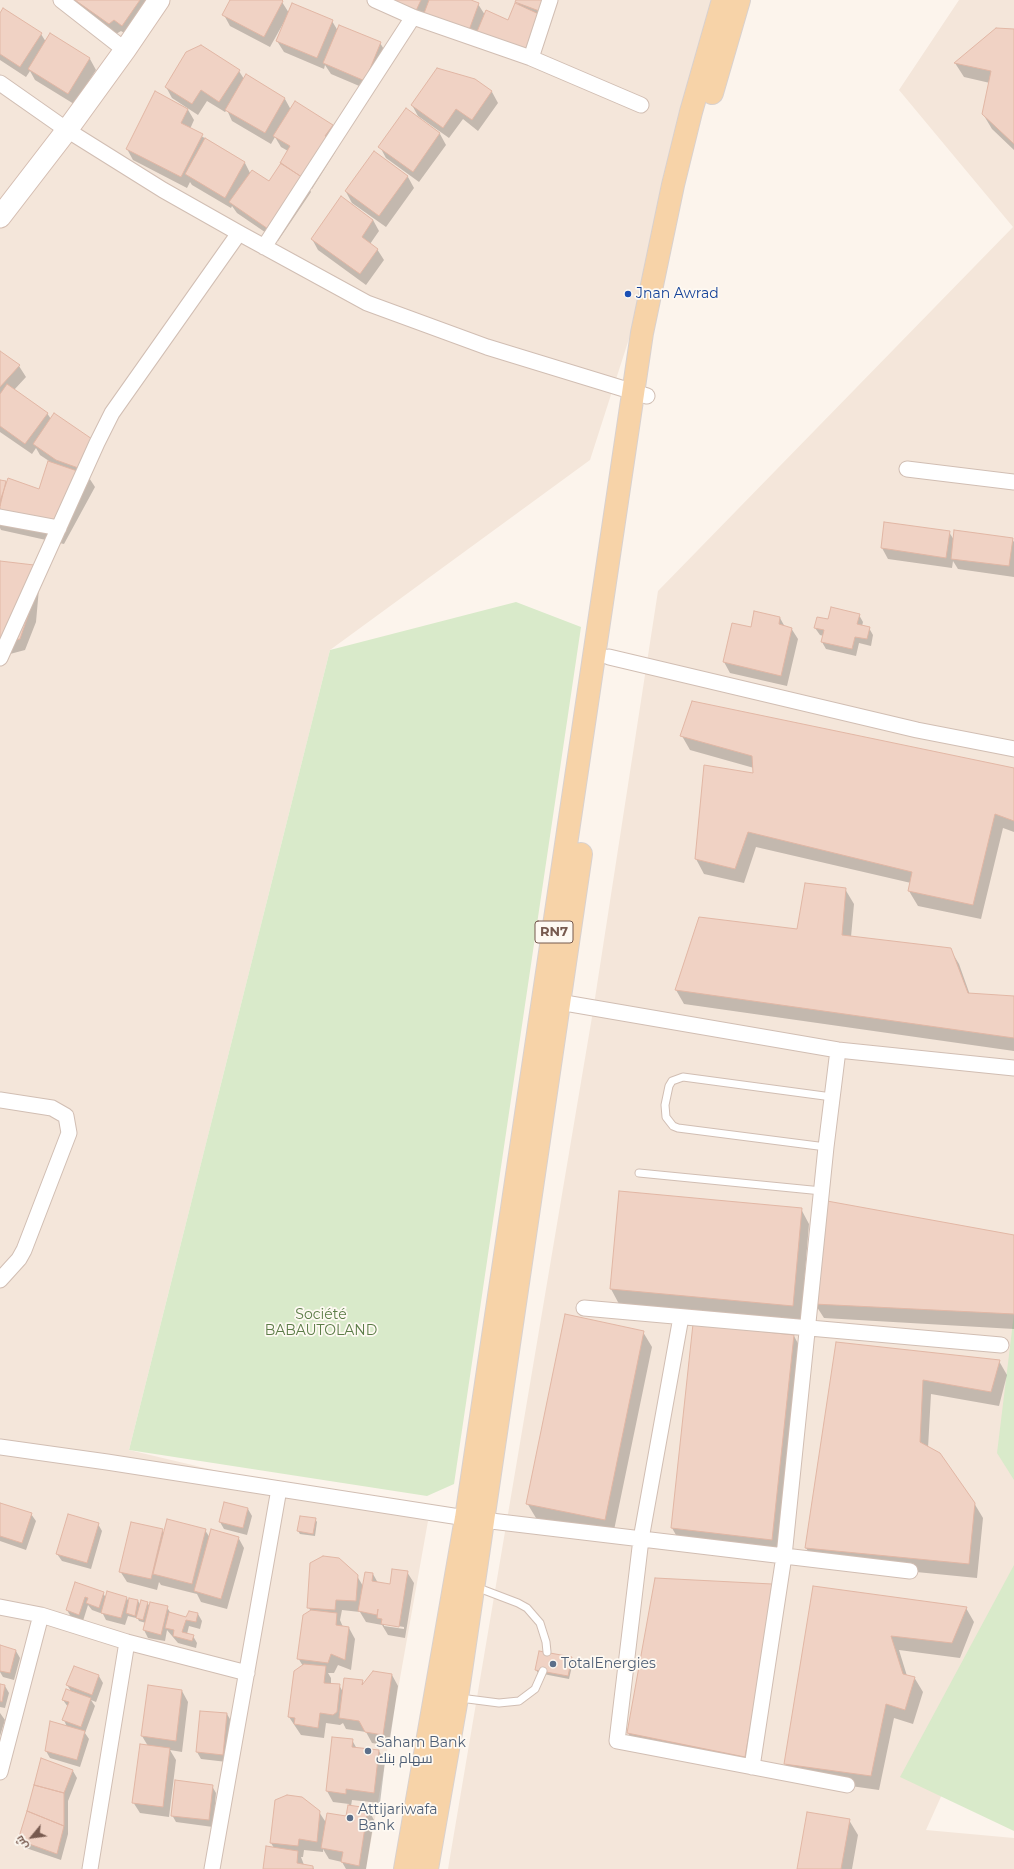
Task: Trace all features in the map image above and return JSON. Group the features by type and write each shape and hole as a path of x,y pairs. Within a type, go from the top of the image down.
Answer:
{"main road":[{"name":"RN7","path":"405,1869 475,1519 517,1280 609,657 640,394 647,311 672,192 691,112 723,0"},
{"name":"RN7","path":"427,1869 457,1698 474,1586 475,1519 640,394 704,121 739,0"}],"street":[{"path":"61,0 125,50"},
{"path":"0,217 67,130 159,0"},
{"path":"375,0 413,17 531,58 641,105"},
{"path":"531,58 550,0"},
{"path":"264,247 413,17"},
{"path":"0,83 67,130 164,190 367,303 487,348 640,394"},
{"path":"0,658 58,528 112,413 239,233"},
{"path":"907,468 1014,482"},
{"path":"0,517 58,528"},
{"path":"609,657 917,730 1014,749"},
{"path":"559,1002 838,1050 1014,1068"},
{"path":"752,1767 784,1556 826,1147 838,1050"},
{"path":"0,1100 52,1108 66,1116 69,1133 24,1250 3,1271"},
{"path":"584,1308 1001,1344"},
{"path":"681,1316 641,1539 617,1741 848,1785"},
{"path":"0,1447 107,1462 475,1519 910,1571"},
{"path":"212,1869 279,1489"},
{"path":"0,1607 41,1615 127,1642 247,1673"},
{"path":"0,1772 41,1615"},
{"path":"90,1869 127,1642"}],"lane":[{"path":"826,1147 678,1128 673,1126 666,1117 664,1111 669,1086 672,1082 683,1077 832,1097"},
{"path":"639,1173 822,1191"},
{"path":"474,1586 527,1608 540,1623 546,1642 547,1652"},
{"path":"457,1698 499,1703 519,1701 535,1689 543,1672"}],"shaded area":[{"path":"0,0 738,0 590,460 330,650 129,1450 428,1521 366,1869 0,1869"},
{"path":"959,0 1014,0 1014,1634 926,1830 1014,1838 1014,1869 448,1869 593,1011 658,591 1013,227 899,90"}],"green space":[{"name":"Société BABAUTOLAND","path":"516,602 581,627 454,1484 427,1496 129,1450 330,650"},
{"path":"1014,1314 1014,1480 997,1453"},
{"path":"1014,1565 1014,1831 900,1777"}],"building":[{"path":"75,0 140,0 122,26 114,20 109,24"},
{"path":"230,0 283,1 264,37 222,15"},
{"path":"382,0 421,0 415,13"},
{"path":"429,0 471,0 479,3 468,33 423,16"},
{"path":"516,0 547,0 542,12 515,2"},
{"path":"292,3 333,20 317,58 276,41"},
{"path":"515,3 543,16 526,56 476,34 486,10 508,20"},
{"path":"3,8 42,33 20,67 0,54 0,13"},
{"path":"339,25 381,42 365,81 323,63"},
{"path":"996,28 1014,29 1014,144 982,114 991,71 954,63"},
{"path":"50,33 90,58 68,94 28,69"},
{"path":"201,45 240,70 219,102 201,90 192,104 165,87 186,52"},
{"path":"437,68 475,79 492,91 472,120 456,109 443,128 411,105"},
{"path":"246,74 285,98 265,133 225,110"},
{"path":"155,91 188,109 181,123 203,134 181,177 126,149"},
{"path":"295,101 333,125 325,136 330,140 305,179 280,163 290,146 273,136"},
{"path":"406,108 440,133 413,172 378,147"},
{"path":"205,138 245,162 225,198 185,174"},
{"path":"374,151 408,176 379,216 345,191"},
{"path":"281,163 306,180 271,231 229,202 252,170 269,181"},
{"path":"341,196 373,220 362,237 378,249 360,274 311,239"},
{"path":"0,351 20,365 0,387"},
{"path":"7,384 48,413 25,444 0,426 0,394"},
{"path":"54,413 92,439 81,469 56,460 33,444"},
{"path":"48,461 89,475 58,533 0,520 0,501 8,478 39,489"},
{"path":"0,480 6,481 0,506"},
{"path":"884,522 950,531 946,558 881,548"},
{"path":"954,530 1013,538 1009,566 951,559"},
{"path":"0,561 34,565 30,610 20,639 3,644 0,643"},
{"path":"831,607 860,614 857,624 870,627 867,639 855,637 852,649 821,642 824,630 814,628 817,617 828,619"},
{"path":"754,611 780,617 779,624 792,628 781,676 723,662 732,623 751,627"},
{"path":"692,701 1014,768 1014,821 995,814 973,905 908,891 912,872 748,832 735,869 695,859 704,765 753,773 752,756 680,736"},
{"path":"805,883 846,888 842,935 951,948 968,993 1014,996 1014,1038 675,990 699,917 797,929"},
{"path":"619,1191 802,1208 793,1306 610,1289"},
{"path":"827,1201 1014,1235 1014,1314 814,1304"},
{"path":"565,1314 644,1331 605,1520 526,1504"},
{"path":"693,1324 794,1335 772,1540 671,1528"},
{"path":"836,1342 1000,1360 991,1392 923,1380 920,1442 940,1453 975,1503 969,1564 805,1548"},
{"path":"224,1502 248,1508 243,1528 219,1522"},
{"path":"0,1503 32,1513 22,1543 0,1536"},
{"path":"68,1514 99,1523 87,1563 56,1554"},
{"path":"300,1516 316,1518 313,1534 297,1531"},
{"path":"167,1519 206,1529 192,1584 153,1574"},
{"path":"131,1522 163,1529 151,1579 119,1572"},
{"path":"211,1529 239,1537 221,1599 194,1591"},
{"path":"323,1556 339,1558 358,1575 356,1601 336,1600 335,1610 307,1608 310,1563"},
{"path":"392,1569 408,1571 399,1627 381,1624 382,1619 377,1618 378,1609 377,1615 358,1611 365,1572 373,1573 372,1581 390,1584"},
{"path":"655,1578 772,1584 762,1661 745,1757 627,1733"},
{"path":"75,1582 104,1592 99,1608 86,1603 88,1598 85,1597 79,1615 66,1610"},
{"path":"813,1586 967,1607 952,1643 891,1636 903,1674 915,1677 905,1710 886,1704 871,1776 784,1764"},
{"path":"107,1591 127,1597 121,1618 101,1613"},
{"path":"129,1598 138,1600 135,1616 126,1613"},
{"path":"141,1600 148,1602 143,1620 136,1618"},
{"path":"150,1602 168,1606 161,1635 143,1630"},
{"path":"311,1610 337,1613 336,1625 349,1627 345,1660 331,1654 328,1663 297,1659 303,1615"},
{"path":"189,1611 198,1613 196,1622 186,1620 182,1632 194,1635 192,1641 173,1636 174,1630 165,1628 169,1612 186,1617"},
{"path":"0,1645 16,1650 10,1673 0,1671"},
{"name":"TotalEnergies","path":"539,1651 572,1657 568,1676 535,1670"},
{"path":"304,1664 326,1666 324,1683 340,1684 337,1712 333,1715 320,1713 318,1728 294,1724 295,1718 288,1717 294,1671"},
{"path":"74,1666 99,1675 92,1695 66,1685"},
{"path":"373,1671 392,1674 383,1735 365,1732 359,1721 339,1718 344,1678 363,1680 362,1685"},
{"path":"0,1684 5,1685 2,1702 0,1701"},
{"path":"148,1685 182,1690 176,1741 141,1736"},
{"path":"66,1689 91,1698 81,1727 62,1720 69,1702 62,1700"},
{"path":"200,1711 227,1713 223,1755 196,1752"},
{"path":"50,1721 85,1731 77,1760 45,1751"},
{"path":"332,1737 353,1739 352,1747 379,1750 374,1793 346,1789 346,1794 326,1791"},
{"path":"140,1744 170,1748 163,1807 132,1803"},
{"path":"41,1758 73,1770 64,1793 34,1785"},
{"path":"175,1780 213,1785 209,1820 171,1816"},
{"path":"34,1785 64,1793 64,1826 27,1811"},
{"path":"287,1795 302,1797 320,1811 317,1842 299,1839 298,1846 270,1843 275,1800"},
{"path":"348,1805 368,1808 359,1866 341,1862 343,1852 321,1848 327,1813 346,1816"},
{"path":"27,1811 64,1826 57,1854 18,1840"},
{"path":"807,1812 850,1819 841,1869 797,1869"},
{"path":"266,1846 298,1851 297,1863 313,1866 313,1869 263,1869"}],"place":[{"name":"Jnan Awrad","path":"628,294"},
{"name":"TotalEnergies","path":"553,1664"},
{"name":"Saham Bank سهام بنك","path":"368,1751"},
{"name":"Attijariwafa Bank","path":"350,1818"}]}
